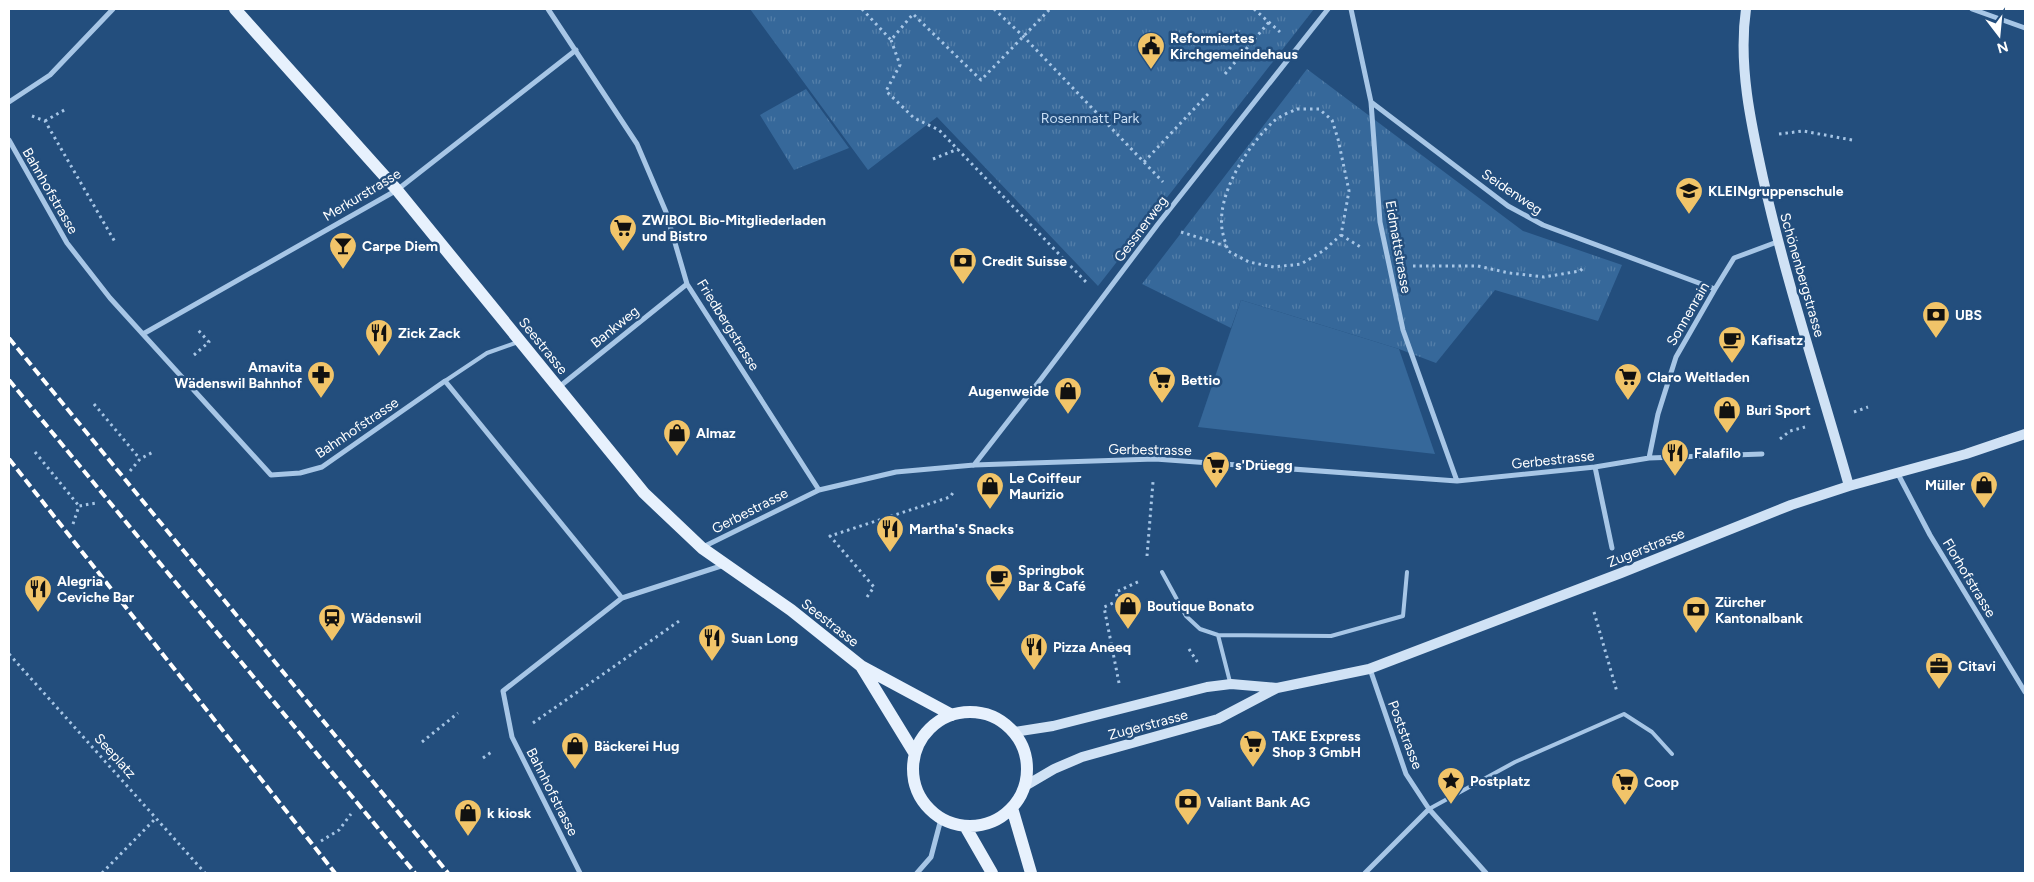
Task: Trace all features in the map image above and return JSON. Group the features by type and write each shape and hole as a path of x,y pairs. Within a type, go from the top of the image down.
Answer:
{"main road":[{"name":"Seestrasse","path":"235,9 397,190 644,493 702,548 791,610 861,666 952,715"},
{"name":"Schönenbergstrasse","path":"1746,9 1744,20 1745,75 1754,137 1777,242 1849,486"},
{"name":"Zugerstrasse","path":"1025,786 1054,769 1082,756 1218,719 1277,688 1369,669 1621,573 1791,505 1849,486 1966,454 2025,434"},
{"name":"Seestrasse","path":"861,666 914,754"},
{"name":"Zugerstrasse","path":"1014,732 1053,726 1207,687 1231,684 1277,688"},
{"path":"965,712 992,716 1014,732 1025,752 1027,774 1020,798 1012,808 990,822 978,826 965,826 941,819 920,798 914,776 914,754 928,730 939,721 965,712"},
{"path":"1012,808 1031,873"},
{"path":"965,826 992,873"}],"street":[{"path":"9,102 50,75 113,9"},
{"name":"Friedbergstrasse","path":"548,9 637,144 666,212 687,284 819,490"},
{"name":"Gessnerweg","path":"974,464 1158,224 1328,9"},
{"name":"Eidmattstrasse","path":"1351,9 1371,102 1380,222 1403,330 1457,481"},
{"path":"1972,9 2025,28"},
{"name":"Merkurstrasse","path":"143,334 397,190 576,50"},
{"name":"Seidenweg","path":"1371,102 1508,206 1543,225 1715,289"},
{"name":"Bahnhofstrasse","path":"9,140 67,243 110,298 270,475 300,474 322,467 445,381"},
{"name":"Sonnenrain","path":"1649,458 1658,414 1676,357 1715,289 1734,258 1777,242"},
{"name":"Bankweg","path":"558,388 687,284"},
{"path":"445,381 622,598"},
{"name":"Gerbestrasse","path":"702,548 819,490 896,472 974,464 1154,459 1457,481 1595,467 1649,458 1762,454"},
{"path":"1595,467 1612,548"},
{"name":"Florhofstrasse","path":"1898,474 1930,535 2025,692"},
{"name":"Bahnhofstrasse","path":"580,873 512,738 503,691 622,598 725,565"},
{"name":"Poststrasse","path":"1369,669 1406,774 1428,809 1486,873"},
{"path":"1365,873 1428,809"},
{"path":"917,873 931,857 941,819"}],"lane":[{"path":"445,381 486,353 520,341"},
{"path":"1162,572 1186,616 1200,629 1218,635 1331,636 1403,616 1407,572"},
{"path":"1218,635 1231,684"},
{"path":"1428,809 1515,762 1624,714 1652,732 1672,754"}],"path":[{"path":"862,9 890,40 900,65 886,91 914,118 940,130 1102,299"},
{"path":"994,9 1023,36 1179,198"},
{"path":"890,40 913,14 981,80 1050,9"},
{"path":"1254,9 1297,48"},
{"path":"1225,74 1270,22"},
{"path":"1144,162 1208,94"},
{"path":"1158,224 1226,246 1228,251 1249,262 1274,267 1301,264 1323,251 1341,235 1349,191 1332,120 1318,109 1297,108 1275,120 1253,145 1235,172 1223,203 1222,228 1226,246"},
{"path":"45,121 66,109"},
{"path":"26,115 35,116 45,121 115,242"},
{"path":"1803,131 1852,140"},
{"path":"933,159 958,149"},
{"path":"1389,266 1478,266 1509,274 1544,277 1580,271 1603,247"},
{"path":"94,404 140,459"},
{"path":"34,452 79,506"},
{"path":"130,471 140,459 153,452"},
{"path":"867,597 874,586 830,536 950,497"},
{"path":"79,506 96,503"},
{"path":"74,524 79,506"},
{"path":"1121,689 1104,606 1118,600 1116,592 1146,578"},
{"path":"1594,611 1624,714"},
{"path":"483,758 682,618"},
{"name":"Seeplatz","path":"9,654 204,873"},
{"path":"422,742 458,713"},
{"path":"321,841 339,830 351,814"},
{"path":"102,873 155,819"}],"green space":[{"name":"Rosenmatt Park","path":"750,9 1314,9 1098,286 937,117 868,170"},
{"path":"1307,69 1523,231 1622,265 1598,321 1495,290 1436,363 1399,349 1241,300 1231,328 1142,284"},
{"path":"806,89 849,148 794,170 760,115"},
{"path":"1241,300 1399,349 1435,454 1198,427"}],"railway":[{"path":"9,338 448,873"},
{"path":"9,380 415,873"},
{"path":"9,459 335,873"}],"place":[{"name":"Reformiertes Kirchgemeindehaus","path":"1151,70"},
{"name":"KLEINgruppenschule","path":"1689,215"},
{"name":"ZWIBOL Bio-Mitgliederladen und Bistro","path":"623,252"},
{"name":"Carpe Diem","path":"343,270"},
{"name":"Credit Suisse","path":"963,285"},
{"name":"UBS","path":"1936,339"},
{"name":"Zick Zack","path":"379,357"},
{"name":"Kafisatz","path":"1732,364"},
{"name":"Amavita Wädenswil Bahnhof","path":"321,399"},
{"name":"Claro Weltladen","path":"1628,401"},
{"name":"Bettio","path":"1162,404"},
{"name":"Augenweide","path":"1068,415"},
{"name":"Buri Sport","path":"1727,434"},
{"name":"Almaz","path":"677,457"},
{"name":"Falafilo","path":"1675,477"},
{"name":"s'Drüegg","path":"1216,489"},
{"name":"Müller","path":"1984,509"},
{"name":"Le Coiffeur Maurizio","path":"990,510"},
{"name":"Martha's Snacks","path":"890,553"},
{"name":"Springbok Bar & Café","path":"999,602"},
{"name":"Alegria Ceviche Bar","path":"38,613"},
{"name":"Boutique Bonato","path":"1128,630"},
{"name":"Zürcher Kantonalbank","path":"1696,634"},
{"name":"Wädenswil","path":"332,642"},
{"name":"Suan Long","path":"712,662"},
{"name":"Pizza Aneeq","path":"1034,671"},
{"name":"Citavi","path":"1939,690"},
{"name":"TAKE Express Shop 3 GmbH","path":"1253,768"},
{"name":"Bäckerei Hug","path":"575,770"},
{"name":"Postplatz","path":"1451,805"},
{"name":"Coop","path":"1625,806"},
{"name":"Valiant Bank AG","path":"1188,826"},
{"name":"k kiosk","path":"468,837"}]}
